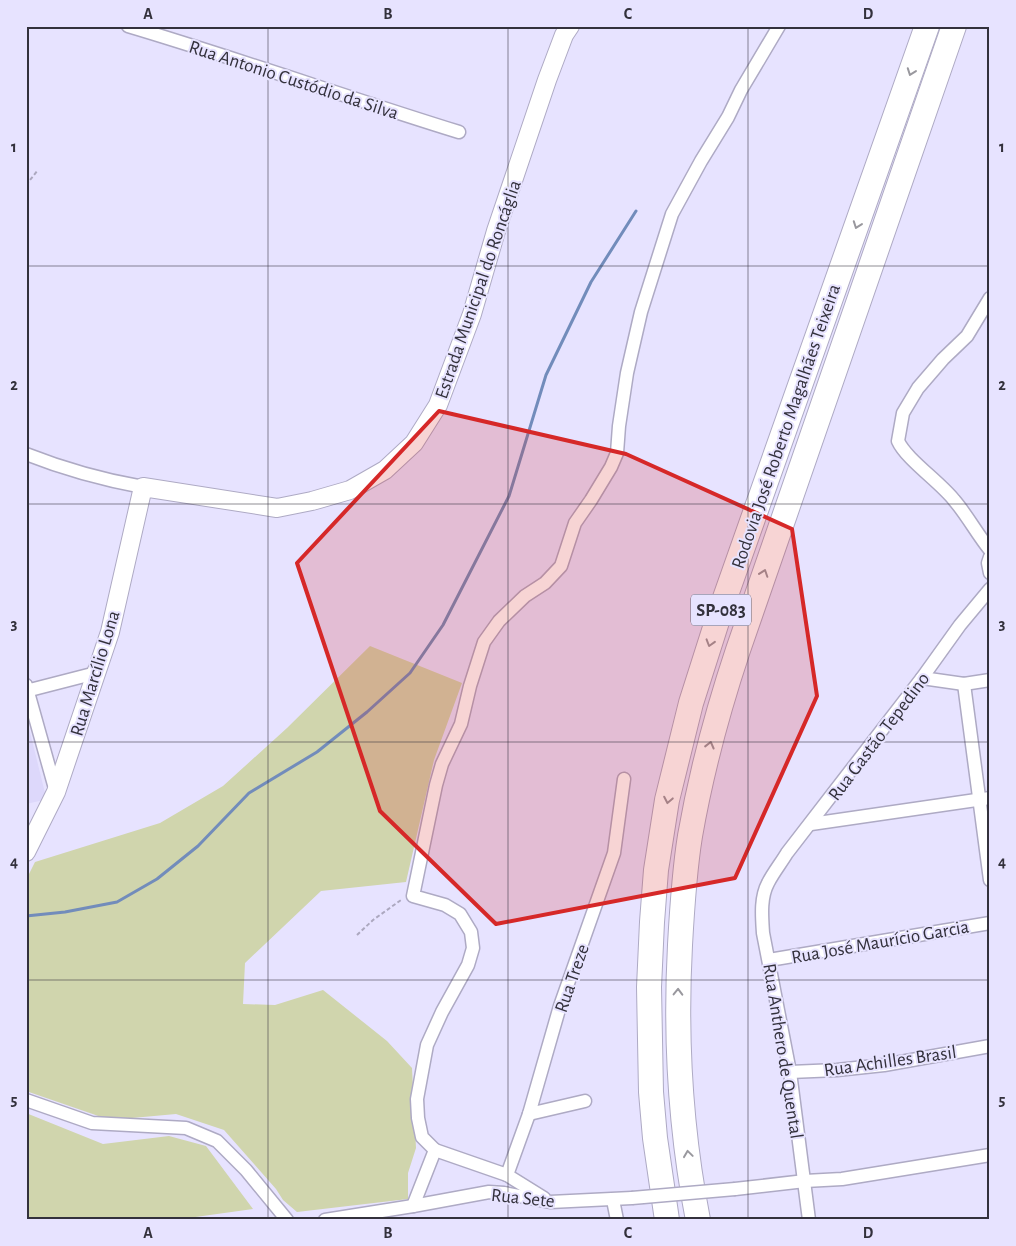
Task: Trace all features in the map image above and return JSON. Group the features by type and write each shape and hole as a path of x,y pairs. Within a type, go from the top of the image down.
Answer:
{"highway":[{"name":"Rodovia José Roberto Magalhães Teixeira","path":"667,1220 655,1138 651,1092 649,987 656,870 667,800 691,703 720,612 927,26"},
{"name":"Rodovia José Roberto Magalhães Teixeira","path":"698,1220 683,1120 678,1065 678,1020 682,899 690,836 701,783 722,699 738,650 954,26"}],"street":[{"name":"Rua Antonio Custódio da Silva","path":"128,26 259,66 359,101 459,132"},
{"name":"Estrada Municipal do Roncáglia","path":"26,454 50,463 117,482 276,508 312,501 350,490 384,470 414,443 430,421 438,405 472,314 496,231 548,80 564,36 570,26"},
{"path":"550,1202 508,1175 435,1150 422,1137 417,1099 427,1045 442,1012 468,965 474,948 471,932 460,914 445,905 413,896 438,778 442,764 461,724 470,686 484,642 499,621 525,596 545,583 562,566 575,523 592,500 611,467 617,453 619,426 628,373 641,312 672,214 701,160 728,117 740,90 779,26"},
{"path":"990,298 967,336 942,359 918,388 904,413 898,441 901,448 942,486 955,501 990,550"},
{"name":"Rua Marcílio Lona","path":"26,852 56,792 110,632 143,487"},
{"path":"990,557 988,563 990,573"},
{"name":"Rua Gastão Tepedino","path":"767,884 787,853 922,678 960,625 990,589"},
{"path":"56,792 27,689 96,673"},
{"path":"922,678 964,684 990,680"},
{"path":"964,684 985,799 990,880"},
{"name":"Rua Treze","path":"508,1175 529,1114 560,1006 614,853 624,779"},
{"path":"811,824 985,799"},
{"name":"Rua Anthero de Quental","path":"767,884 763,898 763,933 790,1072 809,1220"},
{"name":"Rua José Maurício Garcia","path":"769,960 990,923"},
{"name":"Rua Achilles Brasil","path":"790,1072 884,1065 990,1046"},
{"path":"26,1100 92,1123 186,1128 217,1140 246,1170 287,1220"},
{"path":"529,1114 585,1101"},
{"path":"413,1206 435,1150"},
{"name":"Rua Sete","path":"325,1220 489,1192 550,1202 613,1200 842,1179 990,1155"},
{"path":"613,1200 617,1220"}],"path":[{"path":"26,186 38,170"},
{"path":"357,935 372,920 399,901 413,896"}],"highlighted area":[{"path":"439,411 626,454 792,529 817,696 735,878 496,924 380,811 297,563"}],"shaded area":[{"path":"26,716 45,793 44,800 26,804"}],"green space":[{"path":"370,646 462,683 434,760 406,882 321,891 245,963 243,1004 275,1005 323,990 387,1041 412,1068 416,1148 408,1173 408,1199 297,1212 283,1200 276,1189 224,1130 176,1114 110,1120 26,1091 26,880 35,862 160,823 223,786 287,728"},
{"path":"26,1113 103,1144 169,1136 206,1146 253,1209 174,1220 26,1220"}],"waterway":[{"path":"26,916 65,912 117,902 157,879 198,846 249,793 317,752 367,712 410,673 443,625 509,496 546,375 591,282 636,211"}]}
